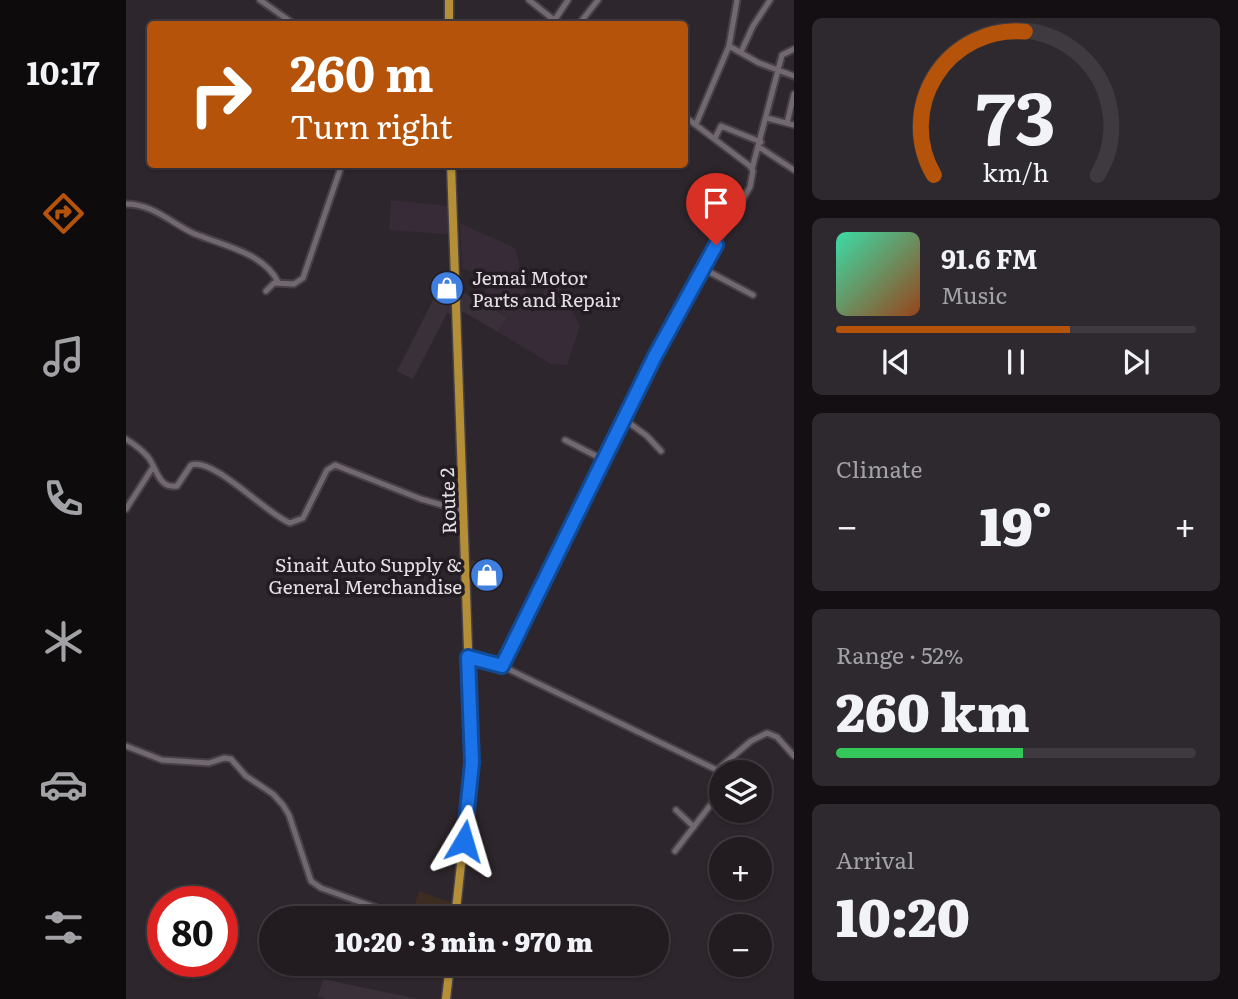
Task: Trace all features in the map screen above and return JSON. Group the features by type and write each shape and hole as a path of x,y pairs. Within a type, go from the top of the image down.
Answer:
{"highway":[{"path":"449,0 449,21"},
{"name":"Route 2","path":"452,168 471,789 457,906"},
{"path":"446,999 449,976"}],"street":[{"path":"260,0 290,21"},
{"path":"529,0 556,21"},
{"path":"558,21 568,0"},
{"path":"581,21 598,0"},
{"path":"696,124 729,46 737,0"},
{"path":"740,52 770,0"},
{"path":"729,46 793,76"},
{"path":"502,666 702,268 750,187 752,169 783,54 793,50"},
{"path":"744,66 748,57"},
{"path":"767,118 790,124 793,94"},
{"path":"688,119 752,169"},
{"path":"715,138 721,126 760,145 793,170"},
{"path":"266,291 278,282 294,284 304,276 341,168"},
{"path":"126,204 156,211 191,232 249,256 269,270 278,282"},
{"path":"702,268 753,295"},
{"path":"624,419 647,436 661,451"},
{"path":"126,439 146,455 166,485 177,486 191,466 202,465 290,523 303,518 327,470 335,464 421,499 463,511"},
{"path":"565,440 604,460"},
{"path":"126,509 153,467"},
{"path":"468,657 502,666 709,766"},
{"path":"731,760 751,741 767,733 777,737 793,757"},
{"path":"126,746 162,760 209,763 224,758 231,759 246,776 273,794 283,805 311,881 321,888 372,906"},
{"path":"675,851 709,807"},
{"path":"676,810 694,827"}],"shaded area":[{"path":"391,200 447,206 448,234 389,230"},
{"path":"460,223 515,248 532,314 553,275 580,326 567,365 551,364 498,332 507,317 485,303 486,274 462,269"},
{"path":"451,281 452,315 447,313 413,379 397,371 436,294"},
{"path":"461,291 507,317 498,332 462,311"},
{"name":"Sinait Auto Supply & General Merchandise","path":"471,560 505,569 494,586 472,582"},
{"path":"419,891 452,903 452,906 414,906"},
{"path":"323,979 418,999 325,999 318,996"}],"place":[{"name":"Jemai Motor Parts and Repair","path":"447,288"},
{"name":"Sinait Auto Supply & General Merchandise","path":"487,575"}],"route":[{"path":"464,841 472,763 468,657 502,666 655,356 716,245"}]}
